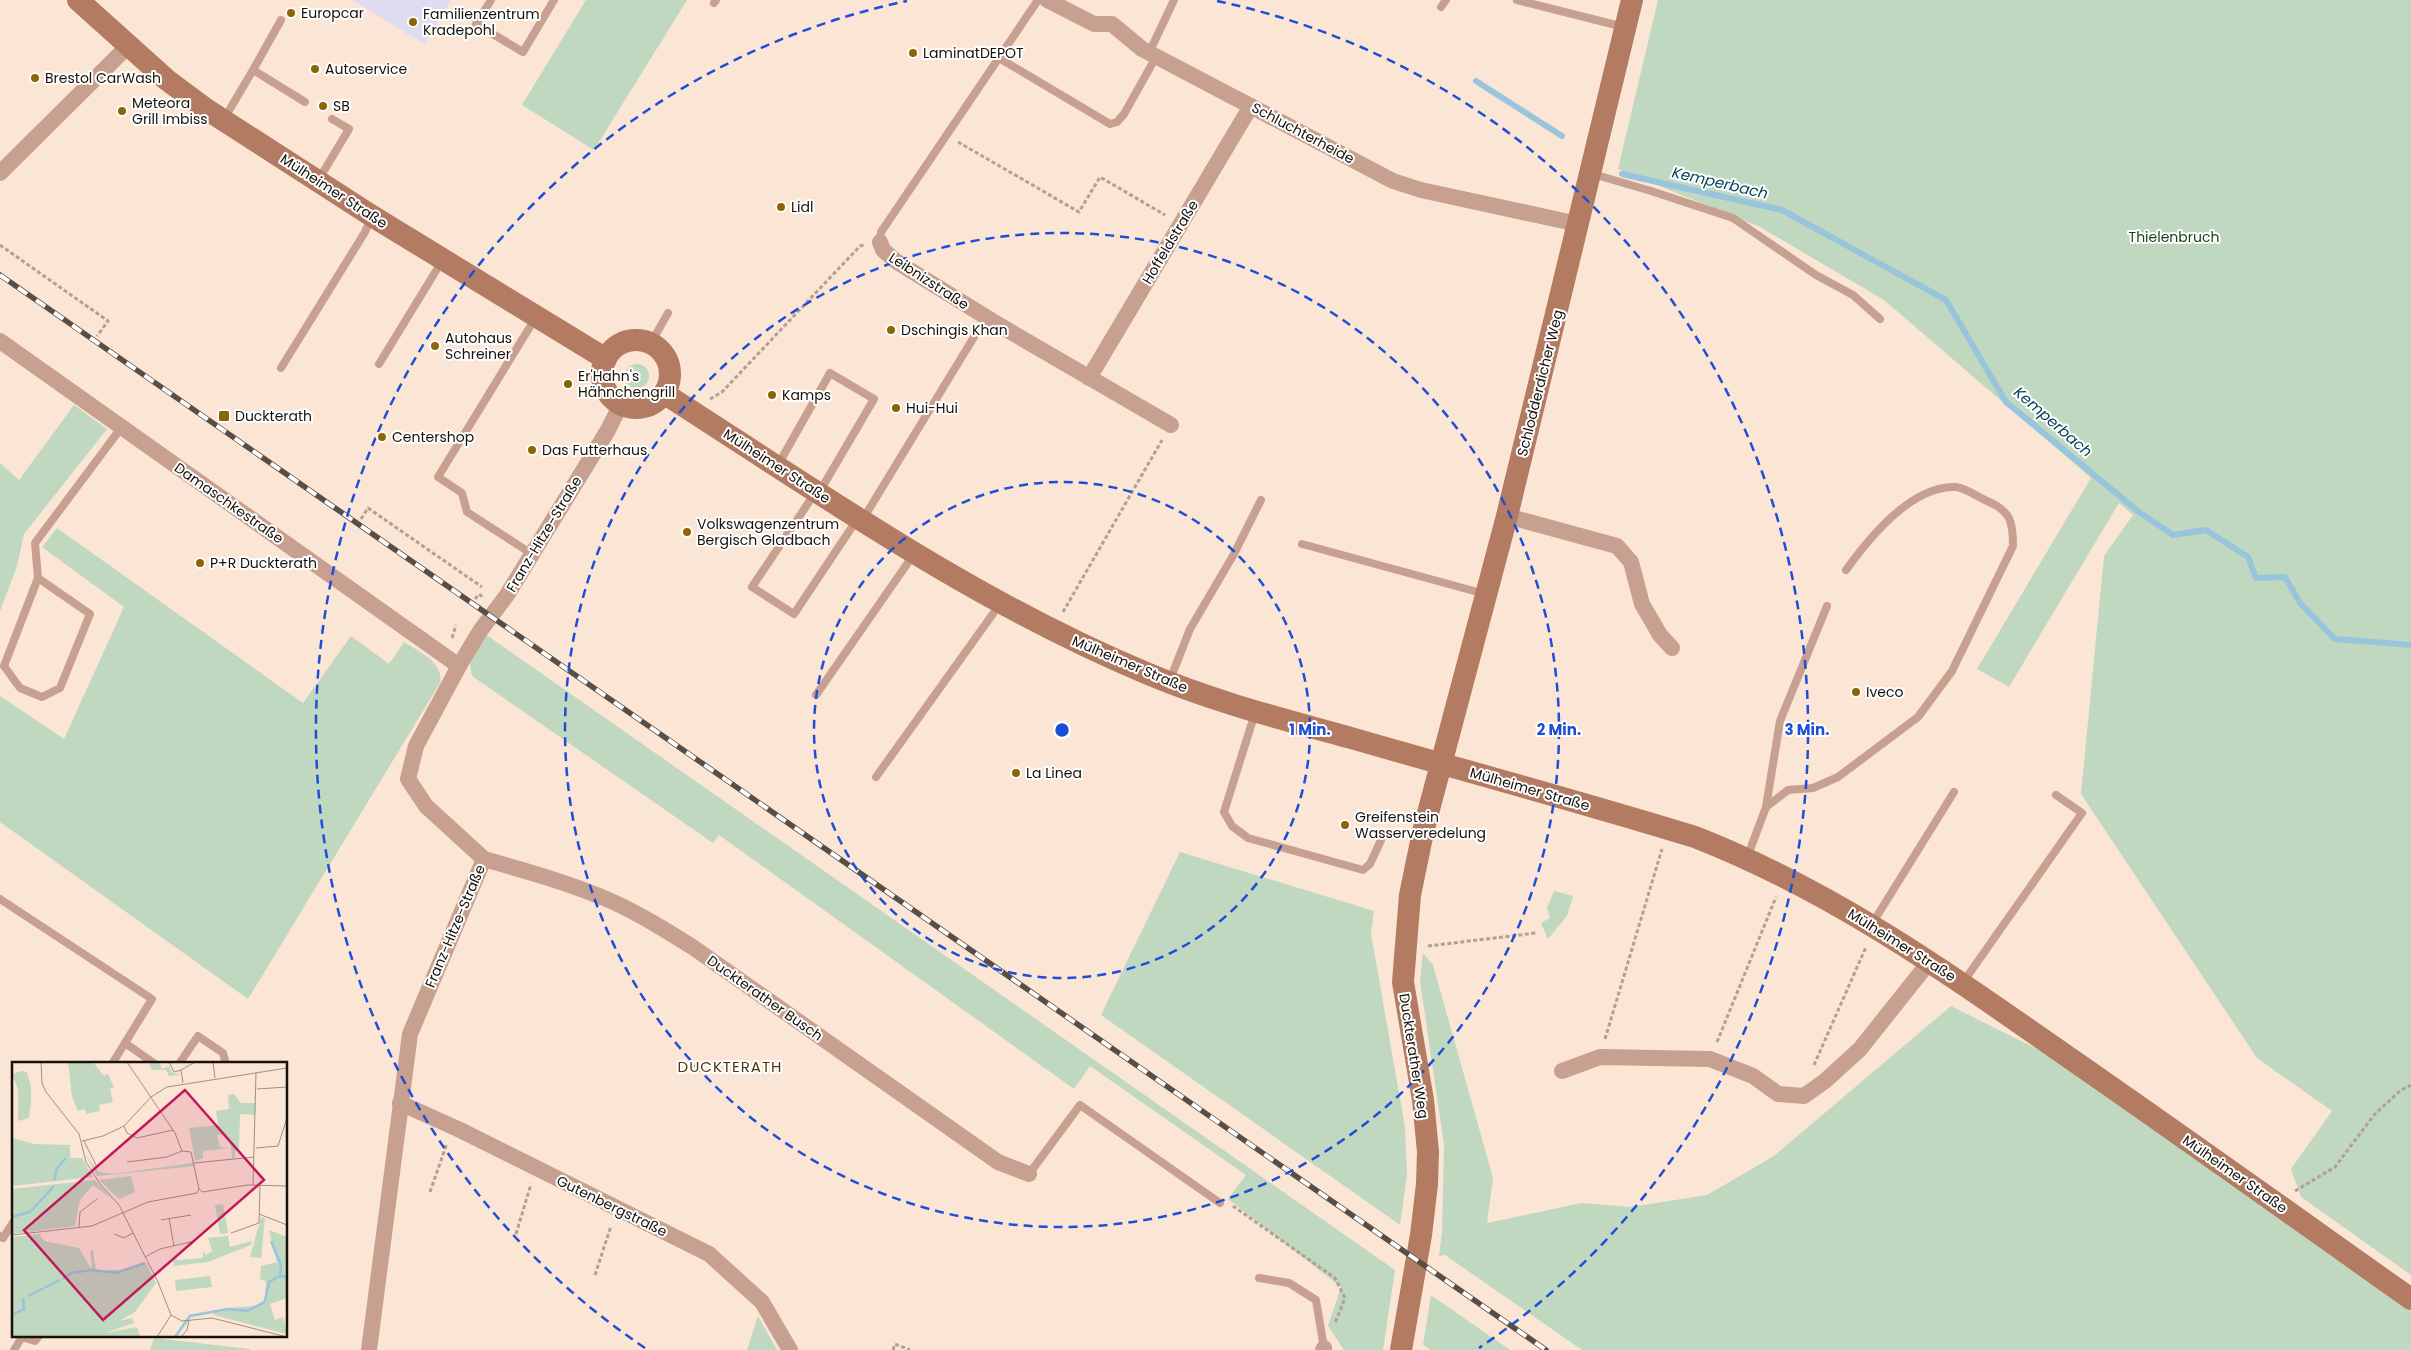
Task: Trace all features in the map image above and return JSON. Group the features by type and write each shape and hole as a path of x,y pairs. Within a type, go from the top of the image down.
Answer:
{"main road":[{"name":"Mülheimer Straße","path":"78,0 167,80 223,120 372,216 606,359"},
{"name":"Schlodderdicher Weg","path":"1442,764 1507,516 1632,0"},
{"path":"641,340 651,343 661,350 668,360 671,371 670,383 658,401 640,408 621,404 606,390 602,380 606,359 620,344 641,340"},
{"name":"Mülheimer Straße","path":"664,394 860,519 1001,602 1053,630 1170,682 1256,711 1686,834 1747,858 1804,886 1872,924 1930,961 2411,1299"},
{"name":"Duckterather Weg","path":"1401,1350 1421,1235 1427,1184 1428,1152 1423,1100 1403,982 1405,944 1410,895 1416,863 1442,764"}],"street":[{"name":"Schluchterheide","path":"1047,0 1094,24 1112,24 1152,55 1394,181 1421,190 1578,224"},
{"path":"0,173 128,46"},
{"name":"Hoffeldstraße","path":"1089,378 1251,106"},
{"name":"Leibnizstraße","path":"880,242 883,250 897,262 1089,378 1171,425"},
{"name":"Damaschkestraße","path":"0,341 459,666"},
{"name":"Franz-Hitze-Straße","path":"369,1350 410,1034 484,859 426,806 408,779 416,746 459,666 480,631 507,595 621,404"},
{"path":"1507,516 1617,546 1632,562 1642,604 1660,635 1672,648"},
{"name":"Duckterather Busch","path":"484,859 537,875 610,901 652,922 694,948 998,1162 1029,1174"},
{"path":"1562,1071 1600,1057 1710,1059 1753,1076 1778,1094 1804,1096 1825,1081 1860,1049 1930,961"},
{"name":"Gutenbergstraße","path":"400,1103 453,1127 709,1254 762,1302 790,1350"}],"lane":[{"path":"491,0 476,24 523,52 554,0"},
{"path":"948,135 1038,0"},
{"path":"999,58 1110,124 1117,122 1124,114 1152,55 1174,0"},
{"path":"1517,0 1626,27"},
{"path":"223,120 281,20"},
{"path":"253,70 305,102"},
{"path":"318,181 348,129 332,119"},
{"name":"Leibnizstraße","path":"880,242 881,232 948,135"},
{"path":"1591,173 1733,218 1816,275 1854,295 1880,319"},
{"path":"281,368 372,216"},
{"path":"379,364 443,260"},
{"path":"651,343 668,313"},
{"path":"532,554 467,512 462,493 438,478 536,317"},
{"path":"777,466 830,373 874,399 818,492 752,588 794,614 860,519 974,337"},
{"path":"38,578 90,614 60,688 42,697 20,688 4,666 38,578 35,543 121,428"},
{"path":"1766,807 1788,790 1813,788 1838,777 1871,750 1918,717 1952,671 2012,546 2013,525 2002,507 1958,487 1938,489 1900,510 1864,546 1846,570"},
{"path":"1170,682 1190,630 1234,554 1261,500"},
{"path":"1302,544 1487,594"},
{"path":"816,695 915,552"},
{"path":"876,777 1001,602"},
{"path":"1747,858 1766,807 1780,721 1827,606"},
{"path":"1256,711 1224,812 1232,826 1248,838 1363,870 1370,864 1381,840"},
{"path":"1872,924 1954,792"},
{"path":"1962,983 2082,813 2056,795"},
{"path":"0,899 152,999 113,1062"},
{"path":"181,1062 198,1036 223,1053 225,1062"},
{"path":"125,1043 152,1062"},
{"path":"1029,1174 1080,1105 1220,1203"},
{"path":"0,1236 3,1238 12,1224"},
{"path":"1259,1278 1288,1283 1316,1300 1324,1349"},
{"path":"14,1350 22,1338 35,1342 37,1338"}],"path":[{"path":"948,135 1079,212 1100,177 1173,220 1182,222"},
{"path":"690,410 722,392 860,246 880,242"},
{"path":"0,245 108,321 97,336"},
{"path":"1053,630 1171,425"},
{"path":"361,519 368,508 482,587"},
{"path":"475,599 479,594 485,598"},
{"path":"1600,1057 1658,862"},
{"path":"1710,1059 1776,898"},
{"path":"1405,944 1426,946 1536,933"},
{"path":"1825,1081 1813,1069 1864,951"},
{"path":"2282,1208 2294,1191 2335,1167 2374,1115 2401,1090 2411,1085"},
{"path":"430,1192 453,1127"},
{"path":"516,1234 536,1168"},
{"path":"1220,1203 1226,1201 1335,1278 1345,1298 1324,1349"},
{"path":"595,1275 617,1208"},
{"path":"893,1350 895,1344 910,1350"}],"shaded area":[{"name":"Familienzentrum Kradepohl","path":"352,0 451,0 424,44"}],"green space":[{"path":"586,0 687,0 594,150 522,105"},
{"name":"Thielenbruch","path":"1658,0 2411,0 2411,1275 2301,1197 2291,1169 2332,1111 2257,1058 2081,794 2104,556 2133,515 2119,503 2009,687 1977,669 2091,478 1884,300 1760,227 1618,169"},
{"path":"637,364 642,365 648,371 648,381 642,387 637,388 632,387 626,381 625,376 626,371 632,365"},
{"path":"74,405 107,429 24,534 17,566 0,611 0,463 19,480"},
{"path":"57,528 303,703 351,636 389,664 404,642 429,658 438,669 440,683 248,999 0,822 0,696 64,739 124,607 42,547"},
{"path":"485,634 1395,1270 1383,1350 1344,1350 1328,1326 1341,1287 1228,1199 1246,1175 1090,1066 1074,1089 719,835 713,843 472,676 470,663"},
{"path":"1180,852 1374,911 1371,934 1405,1127 1407,1175 1400,1225 1101,1015"},
{"path":"1554,891 1573,896 1567,916 1548,939 1541,923 1550,918 1547,908"},
{"path":"1423,953 1433,965 1493,1178 1487,1223 1581,1203 1631,1207 1707,1195 1774,1156 1951,1006 2049,1055 2411,1311 2411,1350 1582,1350 1445,1255 1439,1256 1442,1232 1444,1145 1420,981"},
{"path":"1431,1296 1510,1350 1431,1350 1423,1345"},
{"path":"758,1316 777,1350 747,1350"},
{"path":"154,1338 250,1349 250,1350 150,1350"}],"waterway":[{"name":"Kemperbach","path":"1476,81 1562,136"},
{"name":"Kemperbach","path":"1622,174 1782,210 1946,300 2006,402 2139,512 2173,535 2206,530 2248,557 2256,578 2285,577 2300,603 2335,639 2411,645"}],"railway":[{"path":"0,275 1546,1350"}],"place":[{"name":"Europcar","path":"291,13"},
{"name":"Familienzentrum Kradepohl","path":"413,22"},
{"name":"LaminatDEPOT","path":"913,53"},
{"name":"Autoservice","path":"315,69"},
{"name":"Brestol CarWash","path":"35,78"},
{"name":"SB","path":"323,106"},
{"name":"Meteora Grill Imbiss","path":"122,111"},
{"name":"Lidl","path":"781,207"},
{"name":"Dschingis Khan","path":"891,330"},
{"name":"Autohaus Schreiner","path":"435,346"},
{"name":"Er'Hahn's Hähnchengrill","path":"568,384"},
{"name":"Kamps","path":"772,395"},
{"name":"Hui-Hui","path":"896,408"},
{"name":"Duckterath","path":"224,416"},
{"name":"Centershop","path":"382,437"},
{"name":"Das Futterhaus","path":"532,450"},
{"name":"Volkswagenzentrum Bergisch Gladbach","path":"687,532"},
{"name":"P+R Duckterath","path":"200,563"},
{"name":"Iveco","path":"1856,692"},
{"name":"La Linea","path":"1016,773"},
{"name":"Greifenstein Wasserveredelung","path":"1345,825"}],"district":[{"name":"DUCKTERATH","path":"730,1067"}]}
